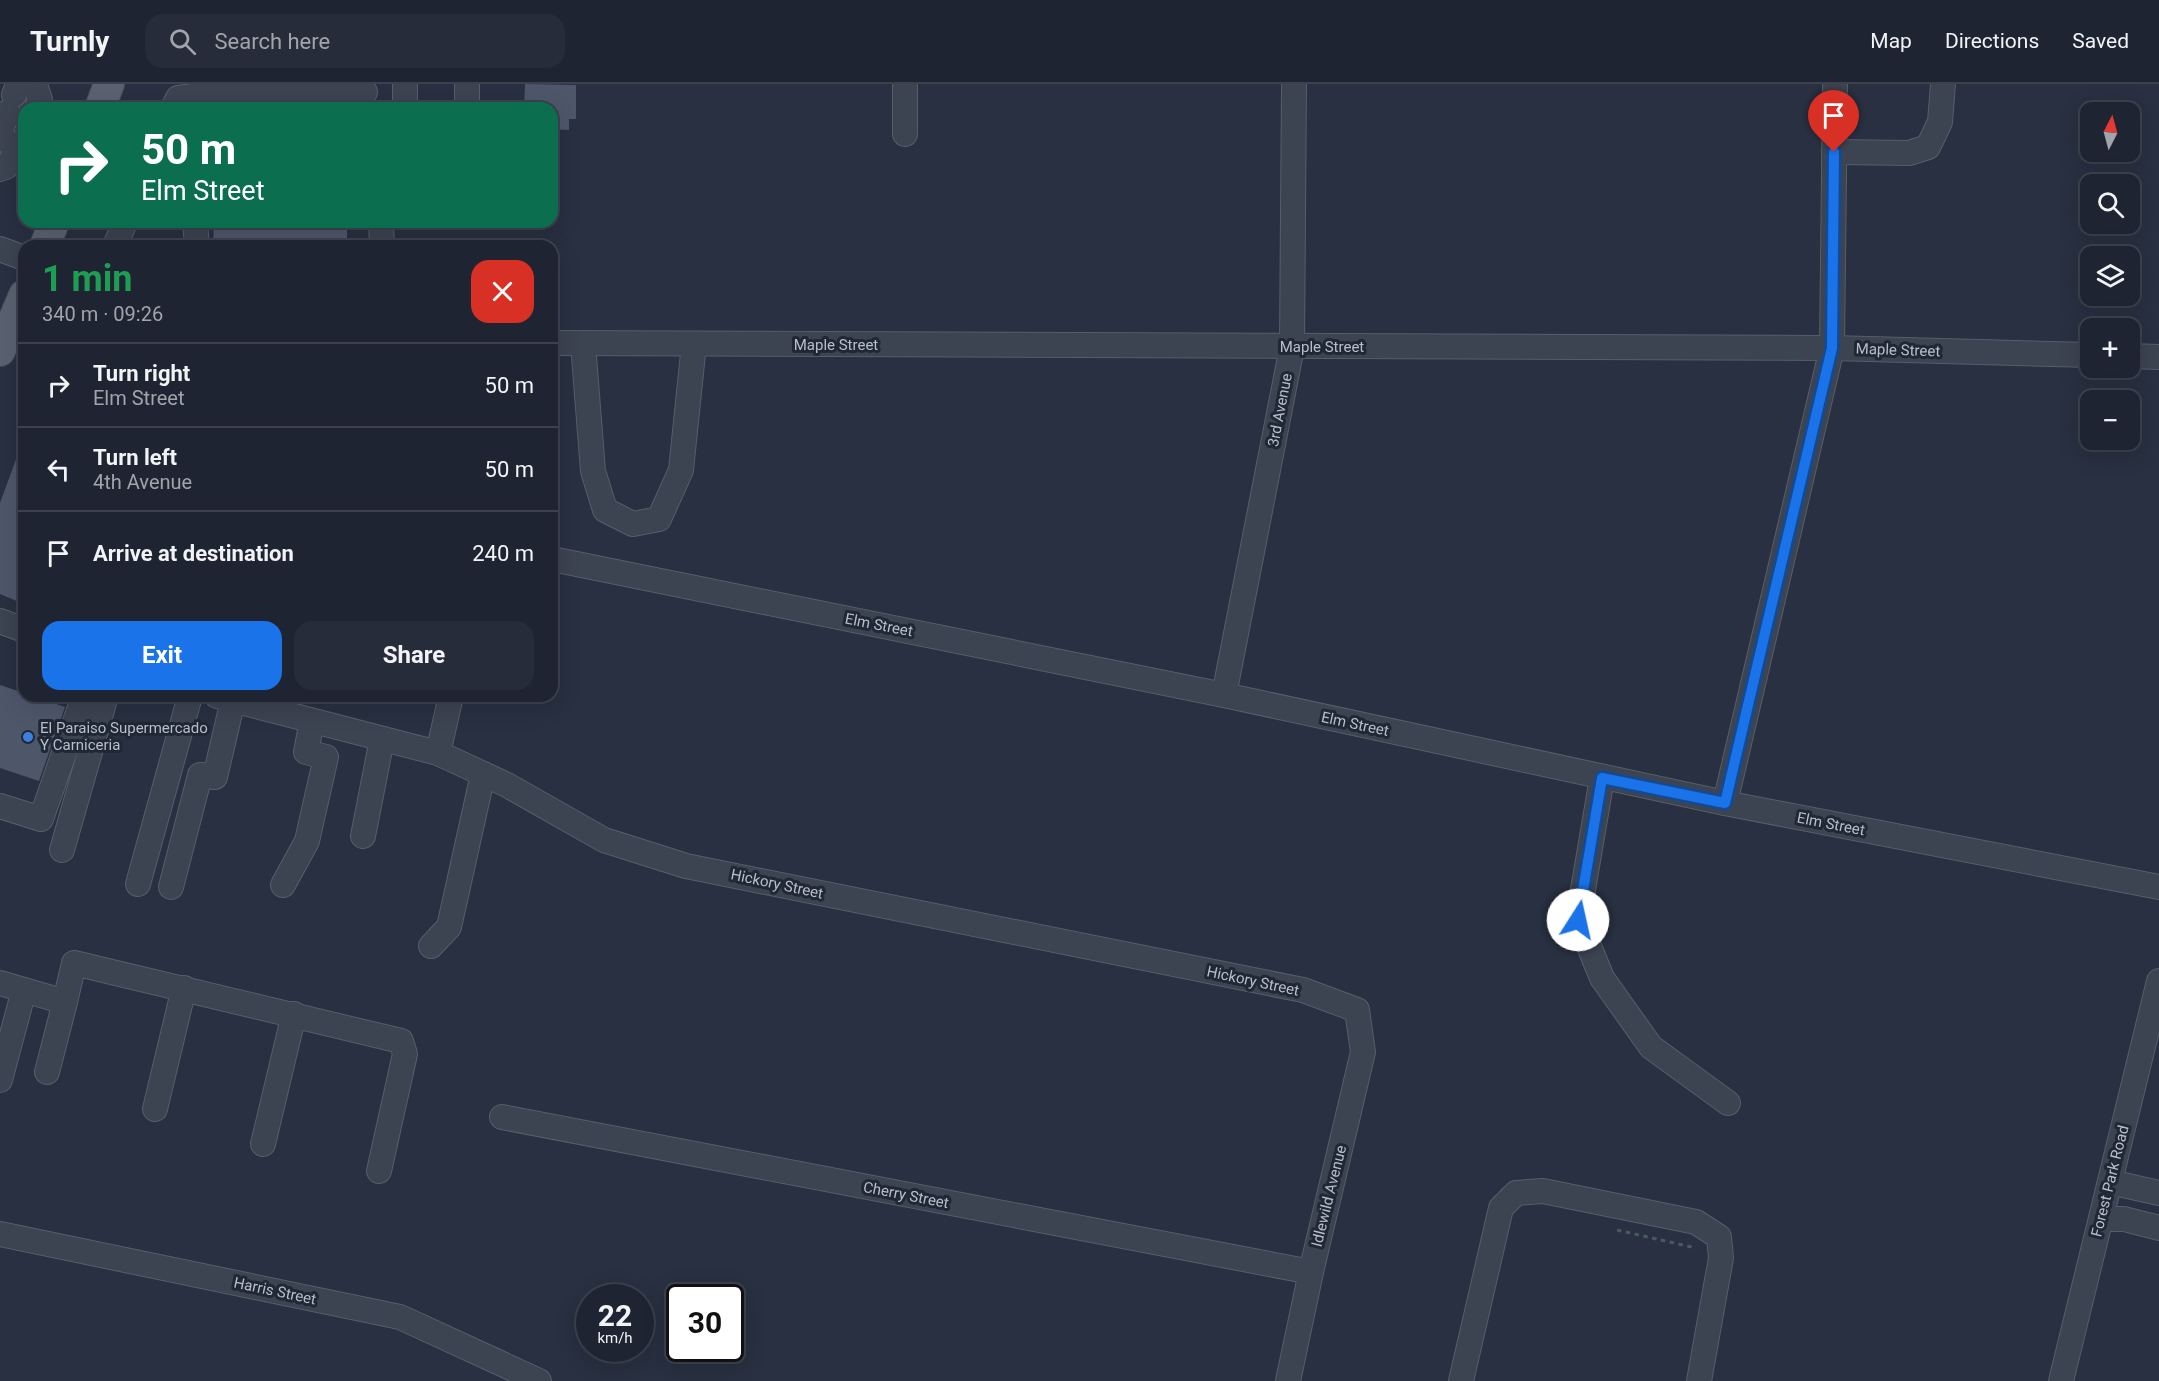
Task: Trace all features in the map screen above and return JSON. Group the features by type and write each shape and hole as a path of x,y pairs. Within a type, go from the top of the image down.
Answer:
{"main road":[{"path":"102,102 109,84"},
{"path":"0,351 18,315"}],"street":[{"path":"405,84 405,102"},
{"path":"467,84 467,102"},
{"path":"905,84 905,134"},
{"name":"3rd Avenue","path":"1224,695 1292,347 1294,84"},
{"path":"1725,803 1832,348 1835,84"},
{"path":"1834,152 1909,153 1928,147 1940,122 1942,84"},
{"path":"176,102 178,98 230,99 364,95"},
{"path":"15,101 40,100 39,102"},
{"path":"0,138 18,144"},
{"path":"0,169 6,167 18,152"},
{"path":"0,249 18,256"},
{"name":"Maple Street","path":"558,344 1832,348 2080,355"},
{"path":"583,344 593,471 605,510 633,524 659,519 681,470 694,344"},
{"path":"2140,356 2159,357"},
{"name":"Elm Street","path":"558,560 1224,695 1602,778 2159,887"},
{"path":"0,621 18,628"},
{"path":"0,806 40,819 82,702"},
{"path":"62,850 104,702"},
{"path":"138,884 188,702"},
{"path":"171,887 200,775 215,777 224,702"},
{"name":"Hickory Street","path":"240,702 438,753 507,785 604,840 686,866 1303,990 1357,1010"},
{"path":"438,753 450,702"},
{"path":"283,885 307,841 326,757 306,752 312,721"},
{"path":"363,836 382,739"},
{"path":"431,946 448,927 483,774"},
{"path":"1602,778 1578,920 1602,978 1652,1047 1728,1103"},
{"path":"47,1072 74,963 401,1041 405,1054 379,1172"},
{"name":"Forest Park Road","path":"2061,1381 2159,981"},
{"path":"0,983 65,1002"},
{"path":"155,1109 184,988"},
{"path":"0,1080 24,990"},
{"name":"Idlewild Avenue","path":"1288,1381 1311,1272 1364,1052 1357,1010"},
{"path":"263,1144 294,1014"},
{"name":"Cherry Street","path":"502,1117 1311,1272"},
{"path":"2110,1182 2159,1193"},
{"path":"1461,1381 1501,1208 1516,1193 1543,1191 1696,1222 1719,1237 1721,1258 1699,1381"},
{"path":"2101,1220 2124,1220 2159,1228"},
{"name":"Harris Street","path":"0,1234 400,1317 539,1381"}],"path":[{"path":"1611,1228 1704,1250"}],"building":[{"path":"525,84 576,85 576,119 569,119 569,130 558,129 558,102 524,102"},
{"path":"214,228 347,228 347,240 213,240"},
{"path":"18,454 18,602 0,594 0,503"},
{"name":"El Paraiso Supermercado Y Carniceria","path":"0,685 18,691 18,702 50,702 65,707 39,781 0,768"}],"place":[{"name":"El Paraiso Supermercado Y Carniceria","path":"28,737"}],"route":[{"path":"1578,920 1602,778 1725,803 1832,348 1834,152"}]}
